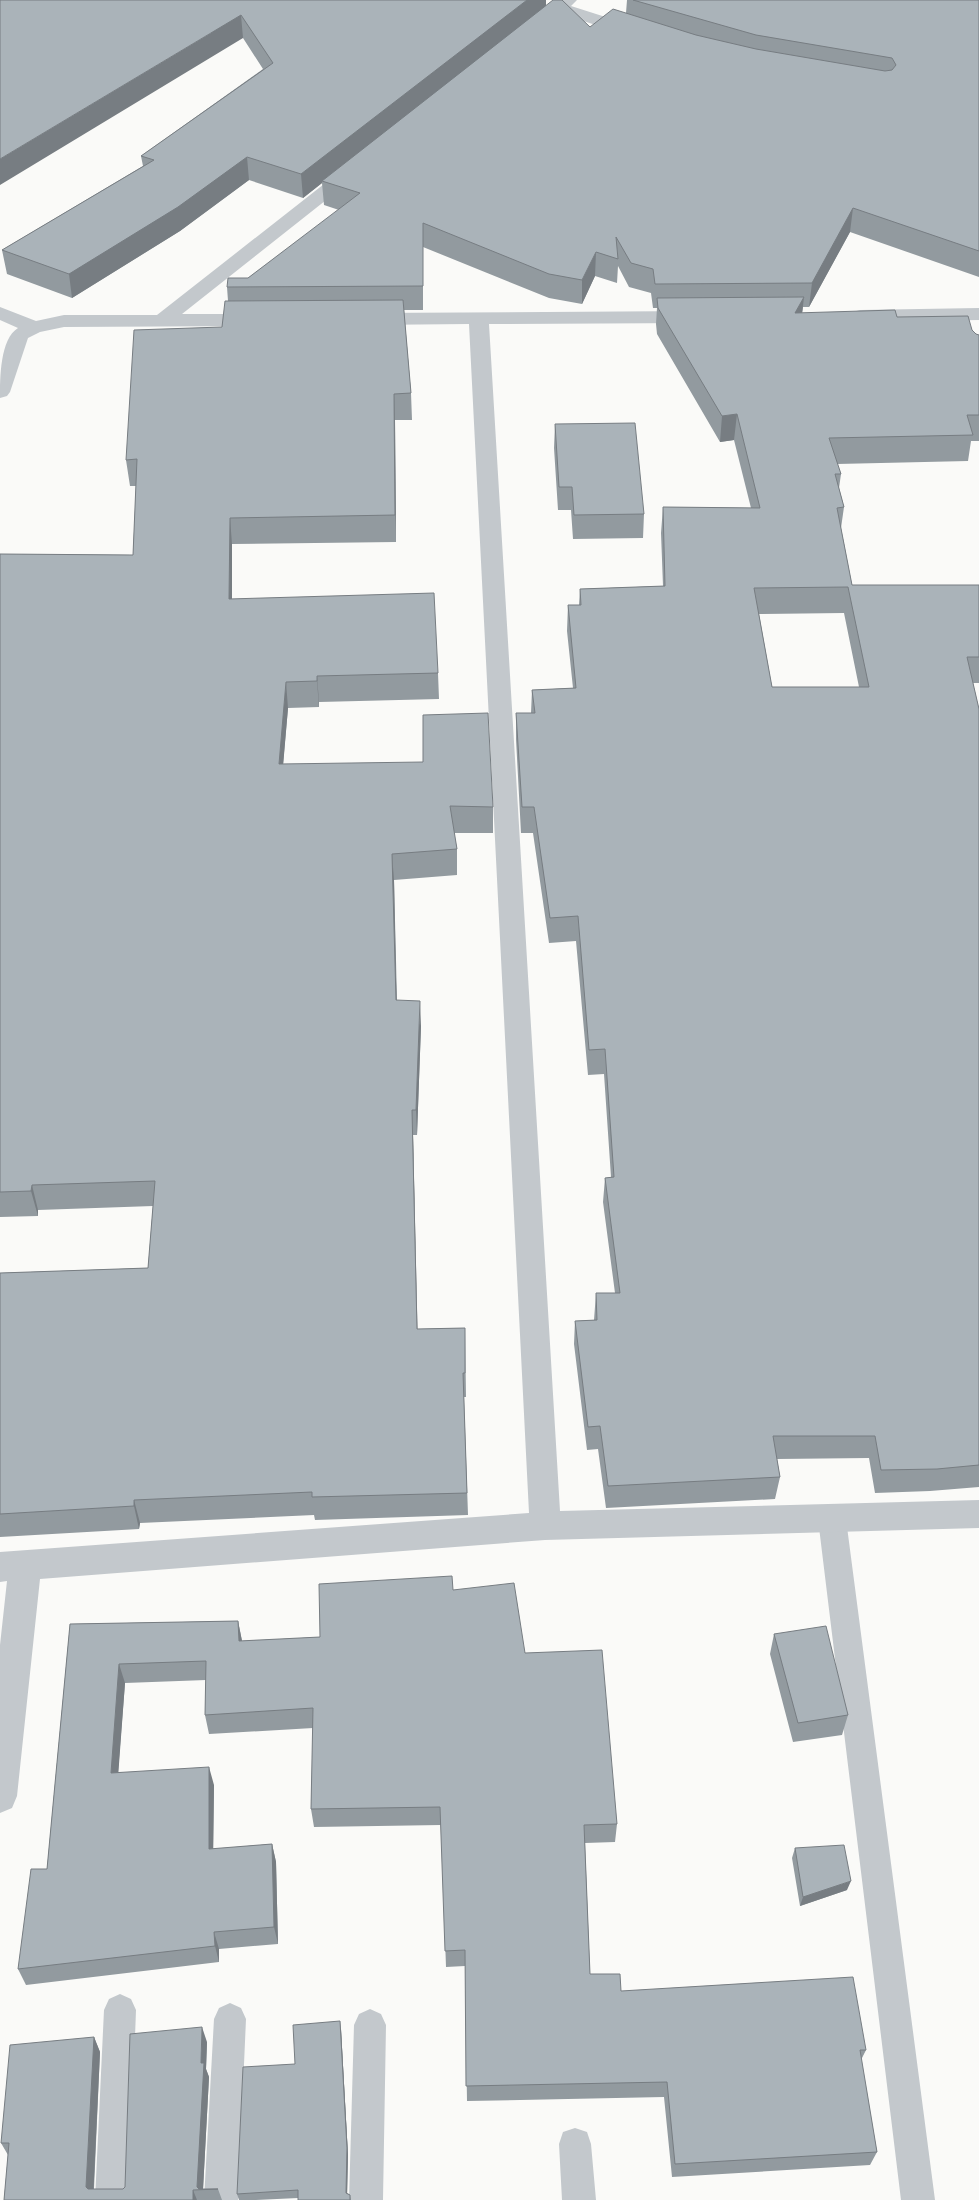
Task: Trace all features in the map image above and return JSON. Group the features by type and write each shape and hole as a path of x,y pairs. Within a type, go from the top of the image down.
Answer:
{"street":[{"path":"521,38 564,4 654,38"},
{"path":"164,319 368,157"},
{"path":"0,313 34,327"},
{"path":"842,316 973,320"},
{"path":"354,319 715,317"},
{"path":"479,318 546,1526"},
{"path":"0,392 19,335 34,327 64,321 164,319 277,320"},
{"path":"0,1796 12,1567 546,1526 979,1514"}],"lane":[{"path":"832,1518 918,2200"},
{"path":"112,2200 120,2010"},
{"path":"221,2200 230,2019"},
{"path":"366,2200 370,2025"},
{"path":"575,2144 579,2200"}],"building":[{"path":"0,0 527,0 301,174 247,157 178,207 69,274 2,250 154,160 141,156 273,63 241,15 0,159"},
{"path":"553,0 562,0 590,27 613,9 696,35 756,49 885,71 892,70 896,65 892,58 756,35 633,0 979,0 979,251 853,208 812,283 655,284 653,269 631,263 616,237 618,259 596,252 582,280 549,274 423,223 423,286 227,287 228,278 248,278 360,193 322,181"},
{"path":"804,297 795,313 895,310 897,317 968,316 972,330 979,335 979,415 967,415 973,435 829,438 841,474 835,474 844,507 837,508 852,585 979,585 979,657 967,657 979,709 979,1465 937,1469 881,1470 875,1436 773,1436 780,1477 608,1486 600,1426 588,1427 575,1321 597,1320 596,1293 620,1293 605,1178 614,1177 605,1049 589,1050 578,916 550,918 534,807 522,807 516,713 535,713 532,690 576,688 568,605 581,605 580,589 665,586 663,507 760,508 737,414 722,416 658,308 657,298","holes":["848,587 869,687 772,687 754,588"]},
{"path":"403,300 411,393 394,394 395,515 230,518 229,599 434,593 438,673 317,676 317,681 286,682 279,764 423,762 423,715 488,713 493,807 450,806 457,849 392,854 396,1000 420,1001 416,1110 412,1110 417,1329 465,1328 465,1373 463,1373 467,1493 312,1497 312,1492 134,1500 134,1506 0,1514 0,1273 148,1268 155,1181 32,1185 31,1191 0,1192 0,554 133,555 137,459 126,460 134,330 222,327 225,301"},
{"path":"635,423 644,514 574,515 572,487 559,487 555,424"},
{"path":"452,1576 453,1590 514,1583 525,1653 602,1650 617,1824 584,1825 590,1974 620,1974 621,1991 853,1977 866,2050 860,2050 877,2152 675,2164 667,2082 466,2086 465,1950 445,1951 440,1807 311,1809 313,1708 205,1715 206,1661 119,1664 111,1773 209,1767 209,1849 272,1844 274,1927 214,1932 215,1946 18,1969 31,1869 47,1869 70,1624 238,1621 239,1641 320,1637 319,1584"},
{"path":"826,1626 848,1715 798,1723 774,1634"},
{"path":"844,1845 851,1881 803,1897 795,1848"},
{"path":"340,2021 347,2148 346,2193 350,2195 350,2200 298,2200 298,2190 237,2194 243,2067 295,2064 293,2025"},
{"path":"202,2027 201,2063 204,2063 197,2187 199,2189 218,2189 193,2190 193,2200 4,2200 9,2143 1,2143 10,2045 94,2037 86,2187 88,2189 123,2189 125,2187 130,2034"}]}
